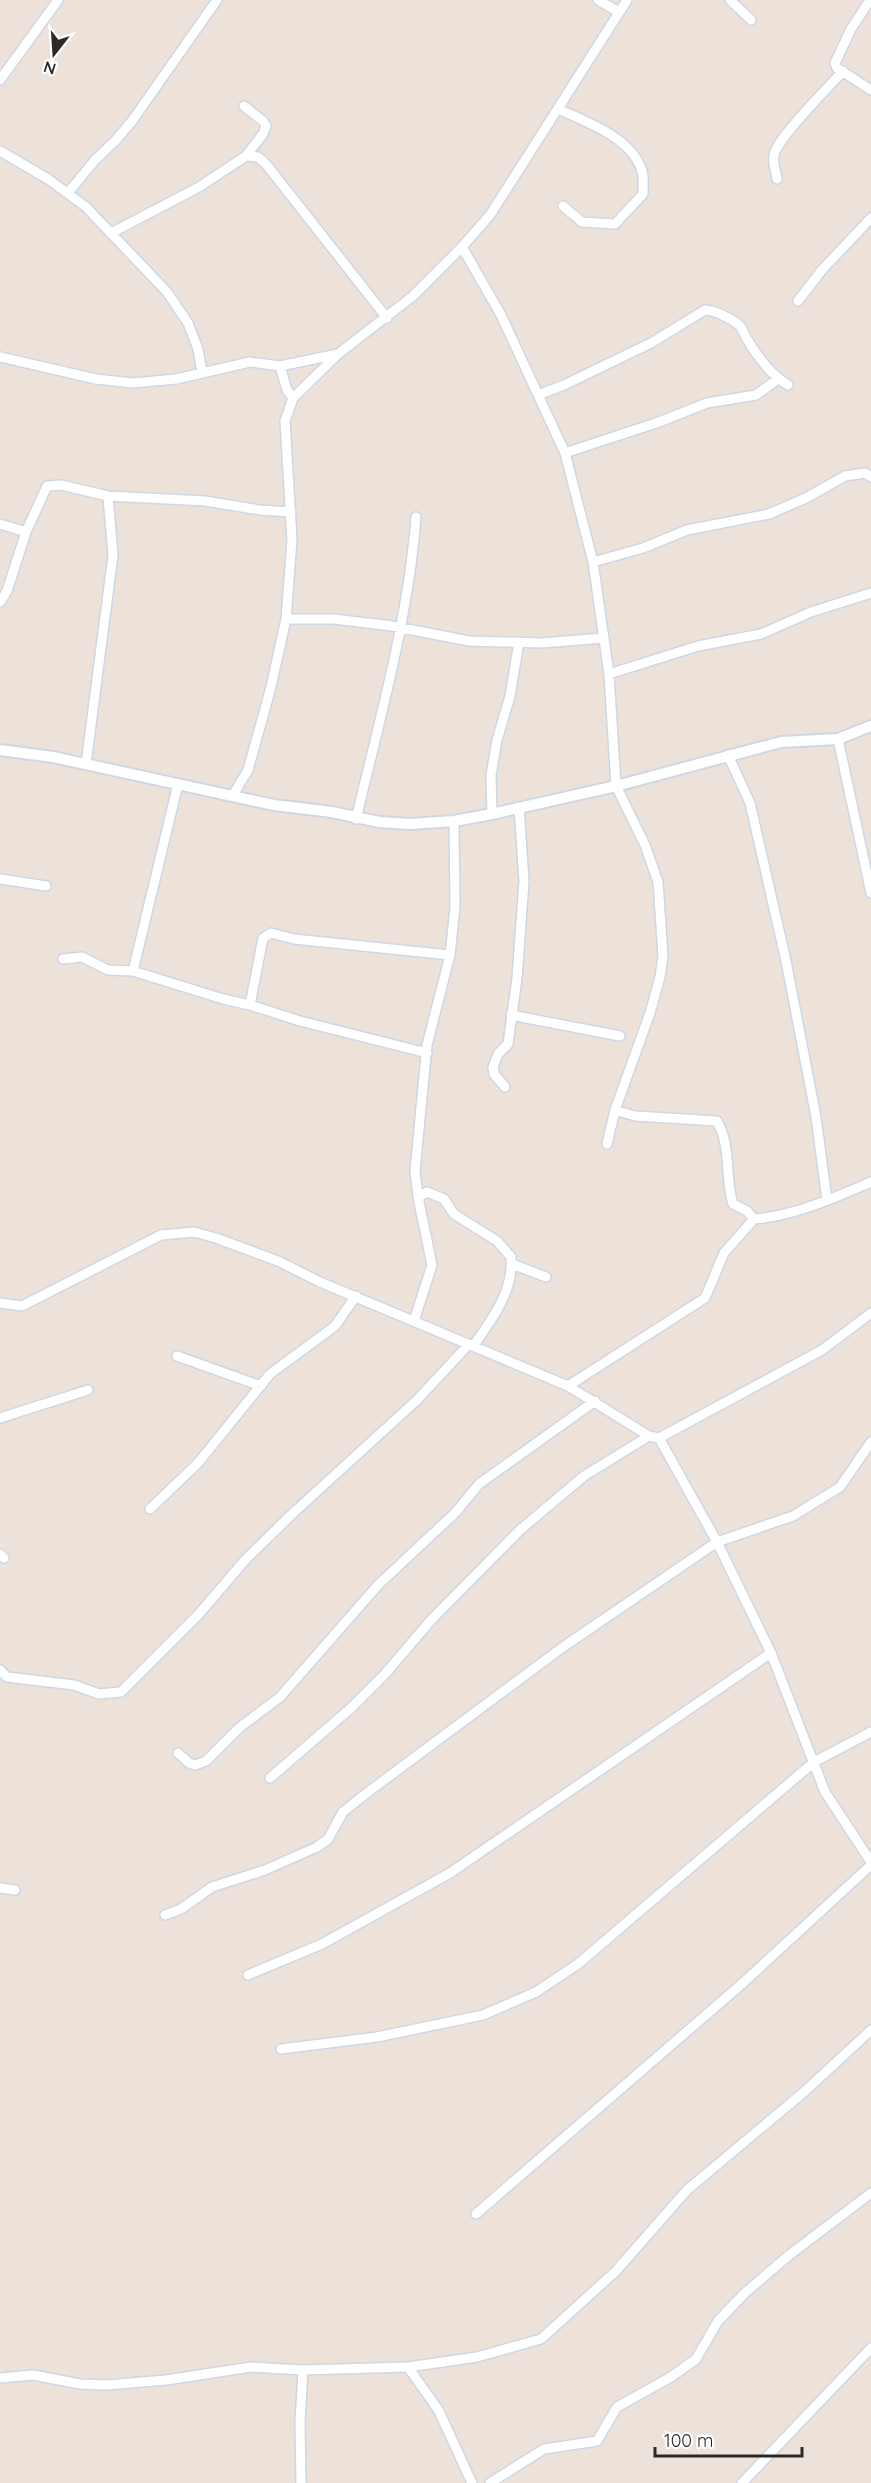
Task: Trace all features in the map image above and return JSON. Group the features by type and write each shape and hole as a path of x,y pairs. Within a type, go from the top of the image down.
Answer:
{"street":[{"path":"0,80 58,0"},
{"path":"68,193 132,121 216,0"},
{"path":"598,0 619,12"},
{"path":"233,795 251,761 272,687 286,619 292,540 285,421 293,398 338,354 413,296 490,215 510,187 627,0"},
{"path":"730,0 751,20"},
{"path":"870,0 835,61 837,68 871,90"},
{"path":"777,179 773,158 775,151 843,71"},
{"path":"113,232 199,188 246,156 263,134 266,126 244,106"},
{"path":"558,109 601,128 634,154 643,172 643,194 615,224 582,222 563,206"},
{"path":"0,151 68,193 113,232 176,303 188,323 198,349 202,372"},
{"path":"246,156 258,157 267,164 387,318"},
{"path":"798,302 821,271 870,221"},
{"path":"462,247 501,315 565,453 593,562 609,674 616,786 654,866 661,899 663,956 657,991 615,1110 607,1144"},
{"path":"538,395 564,386 651,343 705,310 714,311 741,327 746,338 778,379 788,385"},
{"path":"0,357 96,379 132,383 176,379 250,362 280,366 338,354"},
{"path":"280,366 287,390 293,398"},
{"path":"565,453 659,422 707,403 756,395 778,379"},
{"path":"593,562 643,548 687,530 769,514 806,498 845,476 865,473 871,477"},
{"path":"0,602 7,591 26,532 47,486 61,485 108,496 205,501 248,509 291,512"},
{"path":"86,764 113,555 108,496"},
{"path":"356,819 402,628 416,517"},
{"path":"0,524 26,532"},
{"path":"609,674 698,646 761,634 811,612 871,593"},
{"path":"286,619 334,619 469,640 519,642 604,638"},
{"path":"492,814 493,763 510,696 519,642"},
{"path":"0,750 86,764 274,805 332,812 356,819 410,824 454,821 492,814 616,786 782,742 838,739 871,726"},
{"path":"838,739 871,893"},
{"path":"728,755 750,803 786,961 816,1118 827,1200"},
{"path":"133,971 178,784"},
{"path":"505,1088 494,1074 493,1067 498,1054 507,1044 517,978 524,880 519,807"},
{"path":"414,1321 432,1265 415,1171 427,1053 434,1011 445,982 450,955 455,908 454,821"},
{"path":"0,879 46,886"},
{"path":"250,1005 263,938 271,933 294,939 450,955"},
{"path":"63,958 82,957 108,970 133,971 300,1021 427,1053"},
{"path":"511,1015 620,1036"},
{"path":"615,1110 635,1116 717,1121 726,1137 728,1189 733,1204 754,1219 772,1217 827,1200 871,1182"},
{"path":"0,1670 7,1677 74,1685 99,1694 121,1692 198,1615 246,1559 472,1345 501,1306 512,1264 511,1257 506,1249 483,1231 454,1214 444,1199 427,1192 418,1197"},
{"path":"568,1386 705,1298 724,1253 754,1219"},
{"path":"0,1303 22,1306 161,1235 194,1232 216,1238 278,1262 568,1386 595,1401 654,1437 717,1542 771,1653 825,1792 871,1864 744,1982 476,2214"},
{"path":"512,1264 546,1277"},
{"path":"150,1509 198,1463 280,1364 336,1326 356,1296"},
{"path":"270,1778 351,1708 385,1674 431,1620 520,1530 584,1476 822,1350 871,1313"},
{"path":"177,1356 261,1386"},
{"path":"0,1418 88,1390"},
{"path":"178,1753 189,1763 195,1765 206,1761 239,1728 280,1697 378,1585 456,1512 479,1484 595,1401"},
{"path":"165,1915 181,1909 212,1887 265,1870 317,1847 328,1839 344,1812 377,1785 563,1647 717,1542 793,1516 840,1487 871,1442"},
{"path":"248,1975 322,1944 450,1872 771,1653"},
{"path":"281,2049 377,2037 483,2015 536,1992 578,1964 814,1762 871,1732"},
{"path":"0,1888 15,1890"},
{"path":"0,2378 33,2375 80,2384 107,2385 166,2380 251,2367 303,2370 408,2367 477,2357 541,2339 616,2271 687,2190 804,2092 871,2030"},
{"path":"490,2483 544,2449 597,2441 617,2407 671,2377 696,2359 718,2321 746,2292 871,2193"},
{"path":"742,2483 871,2348"},
{"path":"408,2367 439,2411 472,2483"},
{"path":"301,2483 300,2422 303,2370"}]}
